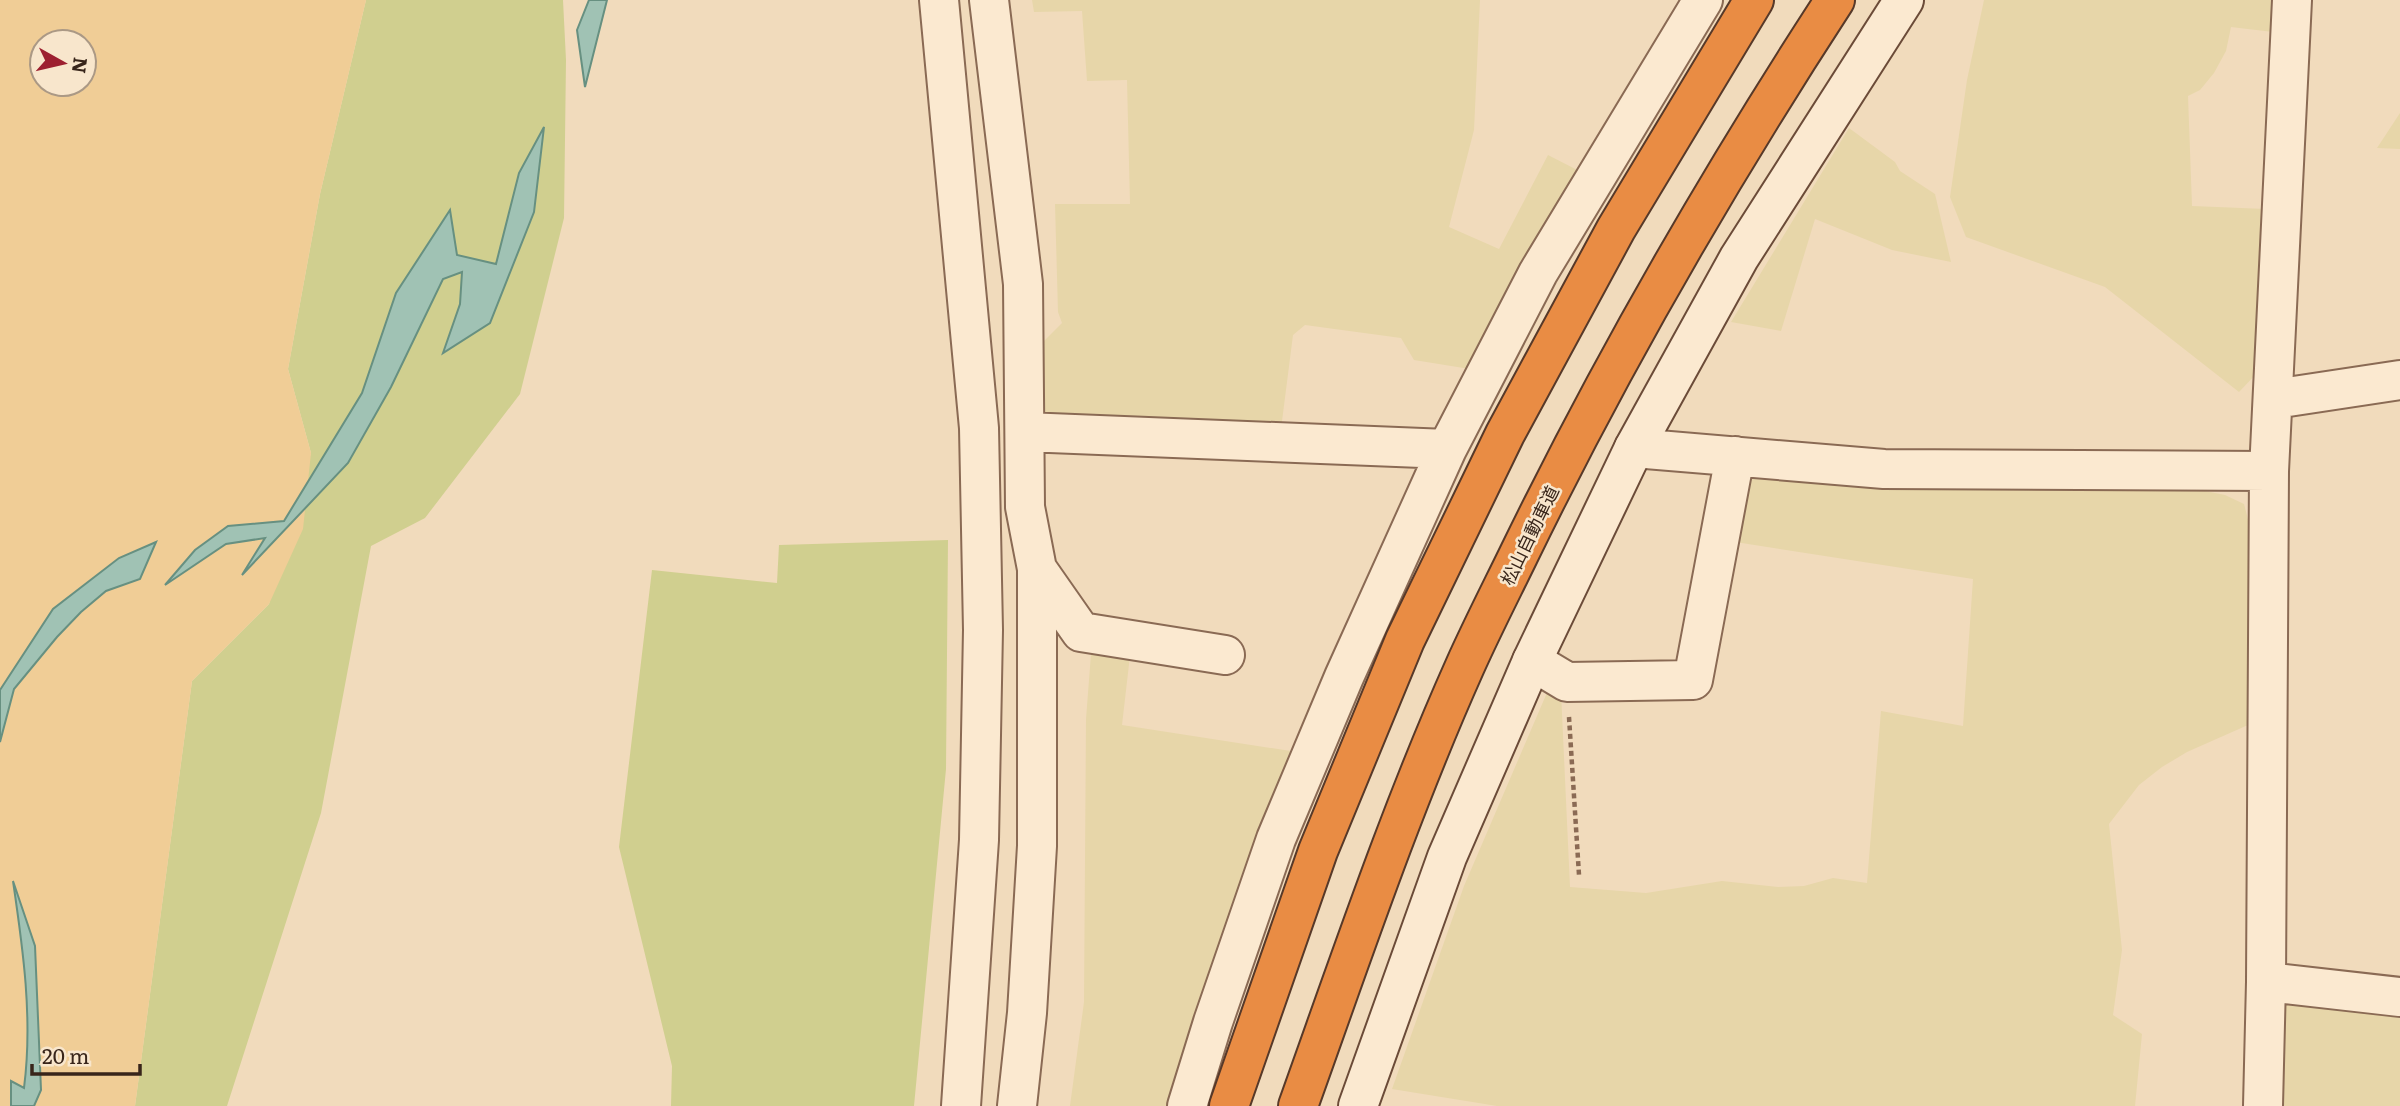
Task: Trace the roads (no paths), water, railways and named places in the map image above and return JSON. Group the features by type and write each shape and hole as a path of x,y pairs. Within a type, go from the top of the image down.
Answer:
{"highway":[{"path":"1229,1106 1318,851 1410,627 1505,434 1616,229 1754,0"},
{"name":"松山自動車道","path":"1298,1106 1381,874 1465,666 1564,463 1661,285 1788,72 1835,0"}],"street":[{"path":"939,0 979,429 983,630 979,839 961,1106"},
{"path":"989,0 1023,284 1025,507 1037,569 1037,846 1027,1013 1017,1106"},
{"path":"1187,1106 1276,839 1344,677 1447,449 1538,273 1703,0"},
{"path":"1358,1106 1447,857 1532,661 1634,448 1738,258 1903,0"},
{"path":"2263,1106 2269,471 2292,0"},
{"path":"2274,399 2400,380"},
{"path":"1026,432 1447,449"},
{"path":"1634,448 1884,469 2269,471"},
{"path":"1532,661 1567,682 1693,680 1735,456"},
{"path":"1037,569 1081,632 1225,655"},
{"path":"2266,982 2400,997"}]}
